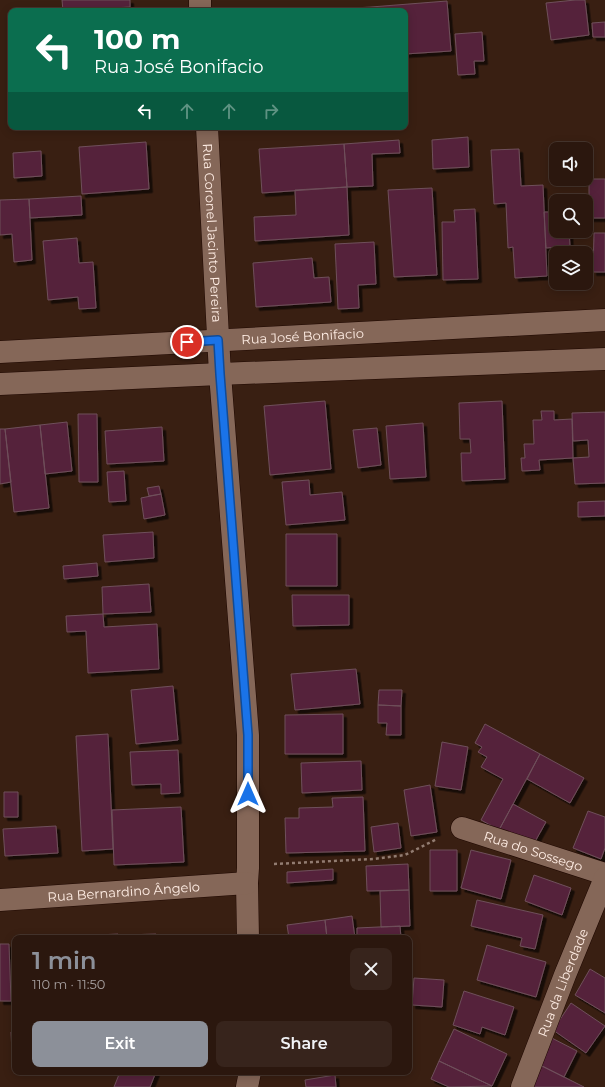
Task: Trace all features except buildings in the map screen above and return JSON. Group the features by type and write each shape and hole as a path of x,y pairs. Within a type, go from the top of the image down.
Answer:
{"street":[{"name":"Rua Coronel Jacinto Pereira","path":"207,130 220,374 248,735 248,935"},
{"name":"Rua José Bonifacio","path":"0,352 605,320"},
{"path":"0,384 220,374 605,360"},
{"name":"Rua do Sossego","path":"462,828 605,874"},
{"name":"Rua Bernardino Ângelo","path":"0,900 248,876"},
{"name":"Rua da Liberdade","path":"522,1087 564,975 605,878"},
{"path":"247,1087 249,1075"}],"path":[{"path":"248,876 284,862 373,859 405,855 462,828"}],"route":[{"path":"187,342 218,340 248,735 248,794"}]}
